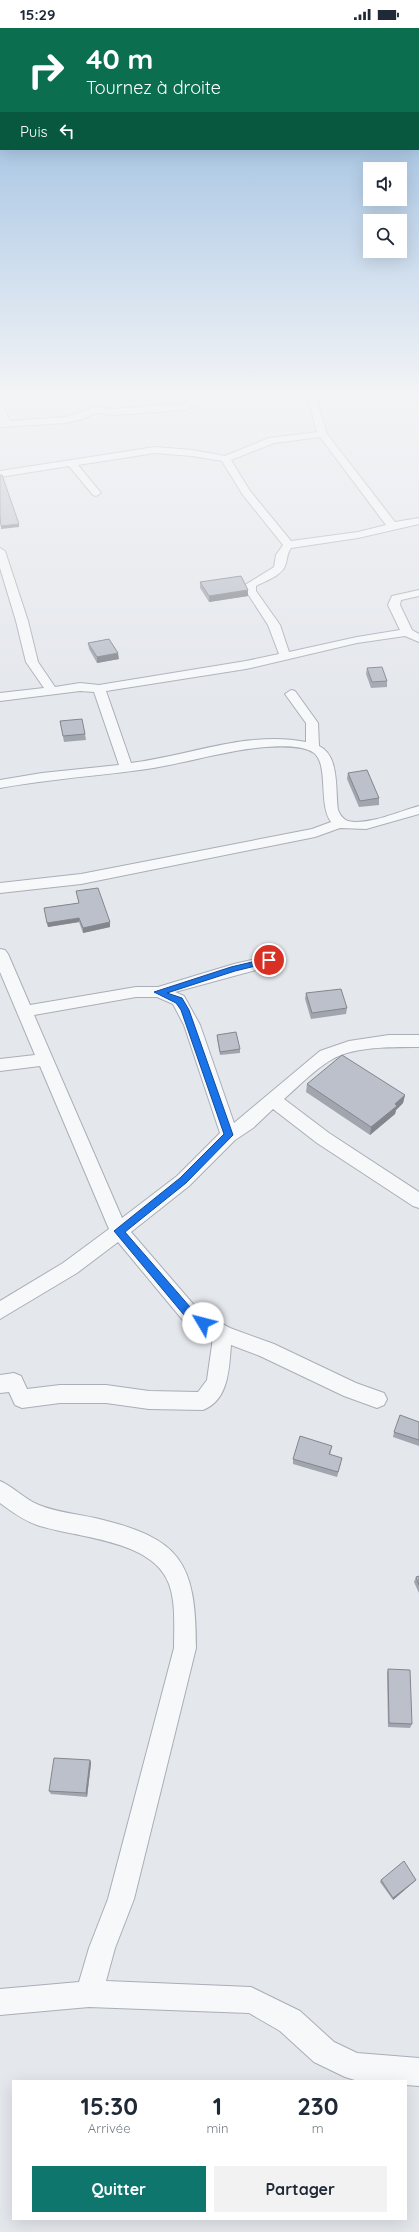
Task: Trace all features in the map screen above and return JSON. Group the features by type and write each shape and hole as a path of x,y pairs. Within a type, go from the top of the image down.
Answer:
{"street":[{"path":"252,501 288,545"},
{"path":"373,501 392,526"},
{"path":"285,656 274,625 251,591 250,586 278,569 281,564 281,555 288,545 358,535 419,521"},
{"path":"0,553 32,662 51,690"},
{"path":"419,593 396,598 394,605 407,632 419,639"},
{"path":"0,697 80,687 99,689 246,665 357,640 407,632"},
{"path":"99,689 126,767"},
{"path":"291,694 300,708 310,716 315,730 312,748"},
{"path":"0,784 29,778 167,762 262,744 287,744 312,748 320,751 328,768 331,810 334,819 341,824"},
{"path":"0,888 81,879 119,872 270,843 315,833 341,824 357,826 367,824 419,810"},
{"path":"0,954 119,1231 193,1318 223,1334 267,1350 351,1390 378,1399"},
{"path":"24,1011 136,992 158,992 269,960"},
{"path":"158,992 179,1000 185,1010 229,1135"},
{"path":"0,1311 70,1268 183,1181 229,1135 247,1123 272,1099 326,1055 356,1046 390,1041 419,1041"},
{"path":"0,1065 45,1060"},
{"path":"272,1099 323,1138 419,1201"},
{"path":"0,1384 14,1382 22,1399 60,1394 106,1394 149,1400 203,1401 217,1383 223,1334"},
{"path":"0,1490 36,1515 141,1541 162,1554 178,1578 184,1612 185,1648 121,1899 102,1948 89,1994"},
{"path":"0,2002 89,1994 251,2000 290,2021 324,2052 355,2067 419,2072"}],"building":[{"path":"0,501 11,501 19,524 1,526"},
{"path":"241,576 248,590 209,596 200,582"},
{"path":"109,639 118,653 97,657 88,643"},
{"path":"382,667 387,681 372,682 367,668"},
{"path":"82,719 85,734 63,736 60,721"},
{"path":"367,770 379,798 360,801 348,773"},
{"path":"98,888 110,922 83,928 79,918 47,923 44,908 79,903 76,891"},
{"path":"341,989 347,1008 312,1013 306,993"},
{"path":"236,1032 240,1049 220,1052 217,1035"},
{"path":"342,1055 405,1095 395,1104 397,1106 371,1127 307,1084"},
{"path":"400,1415 419,1422 419,1440 394,1432"},
{"path":"300,1436 332,1446 329,1454 342,1458 338,1472 293,1459"},
{"path":"419,1576 419,1585 416,1577"},
{"path":"388,1669 410,1670 412,1724 389,1723"},
{"path":"54,1758 90,1760 86,1793 49,1791"},
{"path":"404,1861 416,1880 393,1898 381,1880"}],"route":[{"path":"203,1323 193,1318 119,1231 183,1181 229,1135 200,1053 192,1025 185,1010 179,1000 158,992 269,960"}]}
